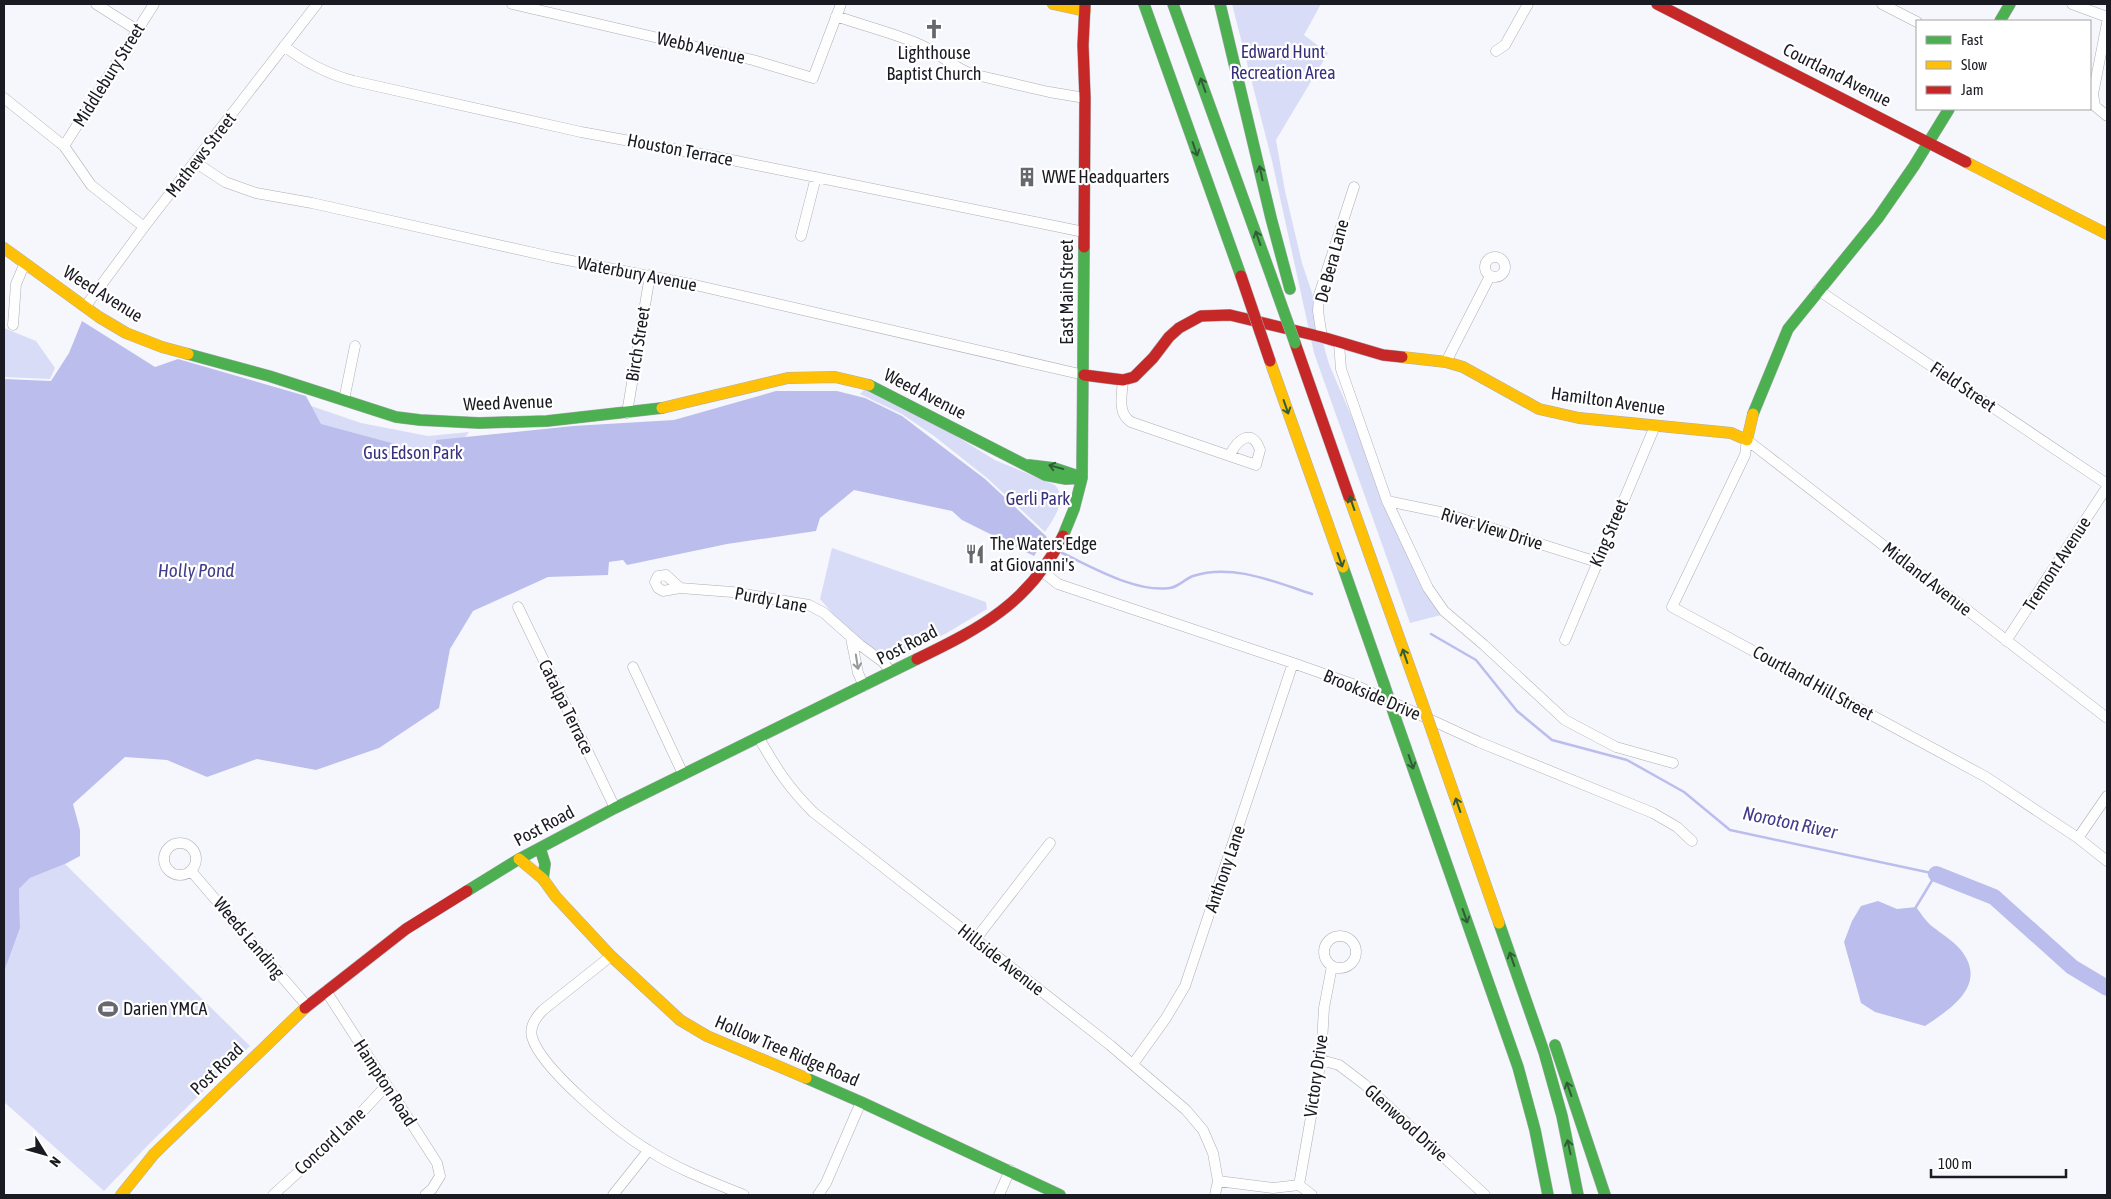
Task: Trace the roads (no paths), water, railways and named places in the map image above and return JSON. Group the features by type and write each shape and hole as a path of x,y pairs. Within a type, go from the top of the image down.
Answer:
{"main road":[{"path":"1053,4 1085,7"},
{"path":"1143,4 1518,1067 1535,1130 1548,1195"},
{"path":"1173,4 1300,357 1518,976 1554,1084 1578,1195"},
{"path":"1220,4 1242,84 1272,222 1290,289 1295,343"},
{"name":"Courtland Avenue","path":"1657,4 2107,234"},
{"path":"2001,20 2010,4"},
{"name":"East Main Street","path":"1045,569 1062,542 1076,504 1082,478 1085,98 1083,45 1085,7"},
{"path":"1747,440 1751,419 1784,335 1795,318 1878,218 1948,110"},
{"name":"Weed Avenue","path":"4,248 85,307 126,333 162,346 269,376 396,416 444,422 547,421 668,408 788,378 835,377 870,385 888,393 984,445 1045,475 1066,479 1082,478"},
{"name":"Hamilton Avenue","path":"1123,380 1134,377 1142,370 1169,337 1179,328 1200,316 1230,315 1322,337 1383,355 1446,362 1462,367 1539,409 1580,418 1731,433 1747,440"},
{"path":"1084,375 1123,380"},
{"name":"Post Road","path":"121,1195 154,1154 307,1006 406,929 519,859 615,808 864,686 988,622 1019,599 1045,569"},
{"path":"540,848 545,864 543,879"},
{"name":"Hollow Tree Ridge Road","path":"519,859 543,879 556,897 611,956 680,1020 707,1036 861,1102 1060,1195"},
{"path":"1518,976 1545,1015"},
{"path":"1551,1034 1605,1195"}],"street":[{"path":"96,4 137,30"},
{"name":"Middlebury Street","path":"64,146 154,4"},
{"name":"Mathews Street","path":"85,307 144,227 317,4"},
{"name":"Webb Avenue","path":"512,4 753,60 813,78 840,4"},
{"path":"1496,51 1505,45 1528,4"},
{"path":"1882,4 1916,21"},
{"path":"2072,4 2107,17"},
{"path":"836,16 920,44 937,53 964,72 1049,92 1085,98"},
{"path":"2107,23 2093,94 2095,106 2107,116"},
{"name":"Houston Terrace","path":"284,46 313,66 354,82 581,132 816,177 1084,232"},
{"path":"4,98 64,146 91,185 144,227"},
{"name":"Waterbury Avenue","path":"195,162 225,182 256,193 312,203 552,257 650,275 1084,375"},
{"path":"801,236 816,177"},
{"name":"De Bera Lane","path":"1322,337 1318,311 1319,296 1354,187"},
{"path":"13,325 16,284 24,263"},
{"name":"Birch Street","path":"627,413 650,275"},
{"path":"1446,362 1490,276"},
{"name":"Field Street","path":"1818,290 2107,486"},
{"path":"1339,343 1341,369 1387,501 1428,588 1444,611 1484,644 1565,720 1616,747 1673,763"},
{"path":"344,400 355,346"},
{"path":"1123,380 1122,408 1123,414 1128,420 1230,455"},
{"name":"King Street","path":"1565,640 1655,426"},
{"name":"Midland Avenue","path":"1747,440 2107,718"},
{"name":"Courtland Hill Street","path":"1747,440 1745,456 1672,606 1986,778 2078,838 2107,861"},
{"name":"Tremont Avenue","path":"2006,641 2107,486"},
{"name":"River View Drive","path":"1387,501 1440,512 1597,562"},
{"name":"Brookside Drive","path":"1045,569 1058,584 1355,685 1479,742 1654,813 1678,827 1692,841"},
{"name":"Purdy Lane","path":"680,588 740,593 809,606 824,612 850,638 884,662 891,672"},
{"name":"Catalpa Terrace","path":"518,607 615,808"},
{"path":"850,638 858,673 864,686"},
{"name":"Anthony Lane","path":"1133,1064 1166,1018 1185,986 1293,663"},
{"path":"633,667 682,774"},
{"name":"Hillside Avenue","path":"759,738 776,769 813,812 1133,1064 1196,1120 1213,1153 1218,1182 1215,1195"},
{"path":"2078,838 2107,796"},
{"path":"975,940 1050,843"},
{"name":"Weeds Landing","path":"191,870 307,1006"},
{"path":"611,956 536,1017 532,1026 532,1035 542,1055 556,1072 597,1111 648,1151 691,1173 744,1195"},
{"name":"Victory Drive","path":"1298,1185 1321,1060 1324,1008 1332,966"},
{"name":"Hampton Road","path":"326,991 437,1163 440,1176 432,1189 425,1195"},
{"name":"Glenwood Drive","path":"1321,1060 1339,1065 1364,1084 1485,1195"},
{"name":"Concord Lane","path":"273,1195 348,1128 386,1086"},
{"path":"818,1195 826,1183 861,1102"},
{"path":"613,1195 648,1151"},
{"path":"998,1195 1010,1170"},
{"path":"1218,1182 1273,1188 1298,1185 1312,1195"}],"water":[{"name":"Holly Pond","path":"82,321 155,367 178,359 306,396 321,424 395,444 405,454 435,459 436,440 573,426 674,420 776,391 837,391 865,398 902,416 985,479 1047,537 1034,556 962,520 952,511 854,490 820,518 816,531 727,544 627,565 623,560 609,562 608,575 548,577 473,611 450,649 439,708 379,748 316,770 257,759 207,777 167,760 125,757 73,804 80,830 80,856 30,878 19,889 20,928 4,972 4,379 51,381 69,353"},
{"path":"1878,901 1897,909 1916,907 1930,925 1960,949 1968,962 1971,973 1969,984 1964,994 1956,1003 1925,1026 1875,1012 1861,1003 1844,942 1852,921 1861,906"}],"waterway":[{"name":"Noroton River","path":"1040,542 1050,547"},
{"name":"Noroton River","path":"1062,553 1114,578 1143,587 1170,588 1193,576 1223,572 1253,576 1312,594"},
{"name":"Noroton River","path":"1431,634 1476,660 1517,711 1552,740 1627,760 1684,792 1730,830 1936,874 1916,907"},
{"name":"Noroton River","path":"1936,874 1994,897 2072,967 2107,988"}],"place":[{"name":"Lighthouse Baptist Church","path":"934,29"},
{"name":"WWE Headquarters","path":"1027,177"},
{"name":"The Waters Edge at Giovanni's","path":"975,554"},
{"name":"Darien YMCA","path":"108,1009"}],"park label":[{"name":"Edward Hunt Recreation Area","path":"1283,62"},
{"name":"Gus Edson Park","path":"413,453"},
{"name":"Gerli Park","path":"1038,499"}]}
